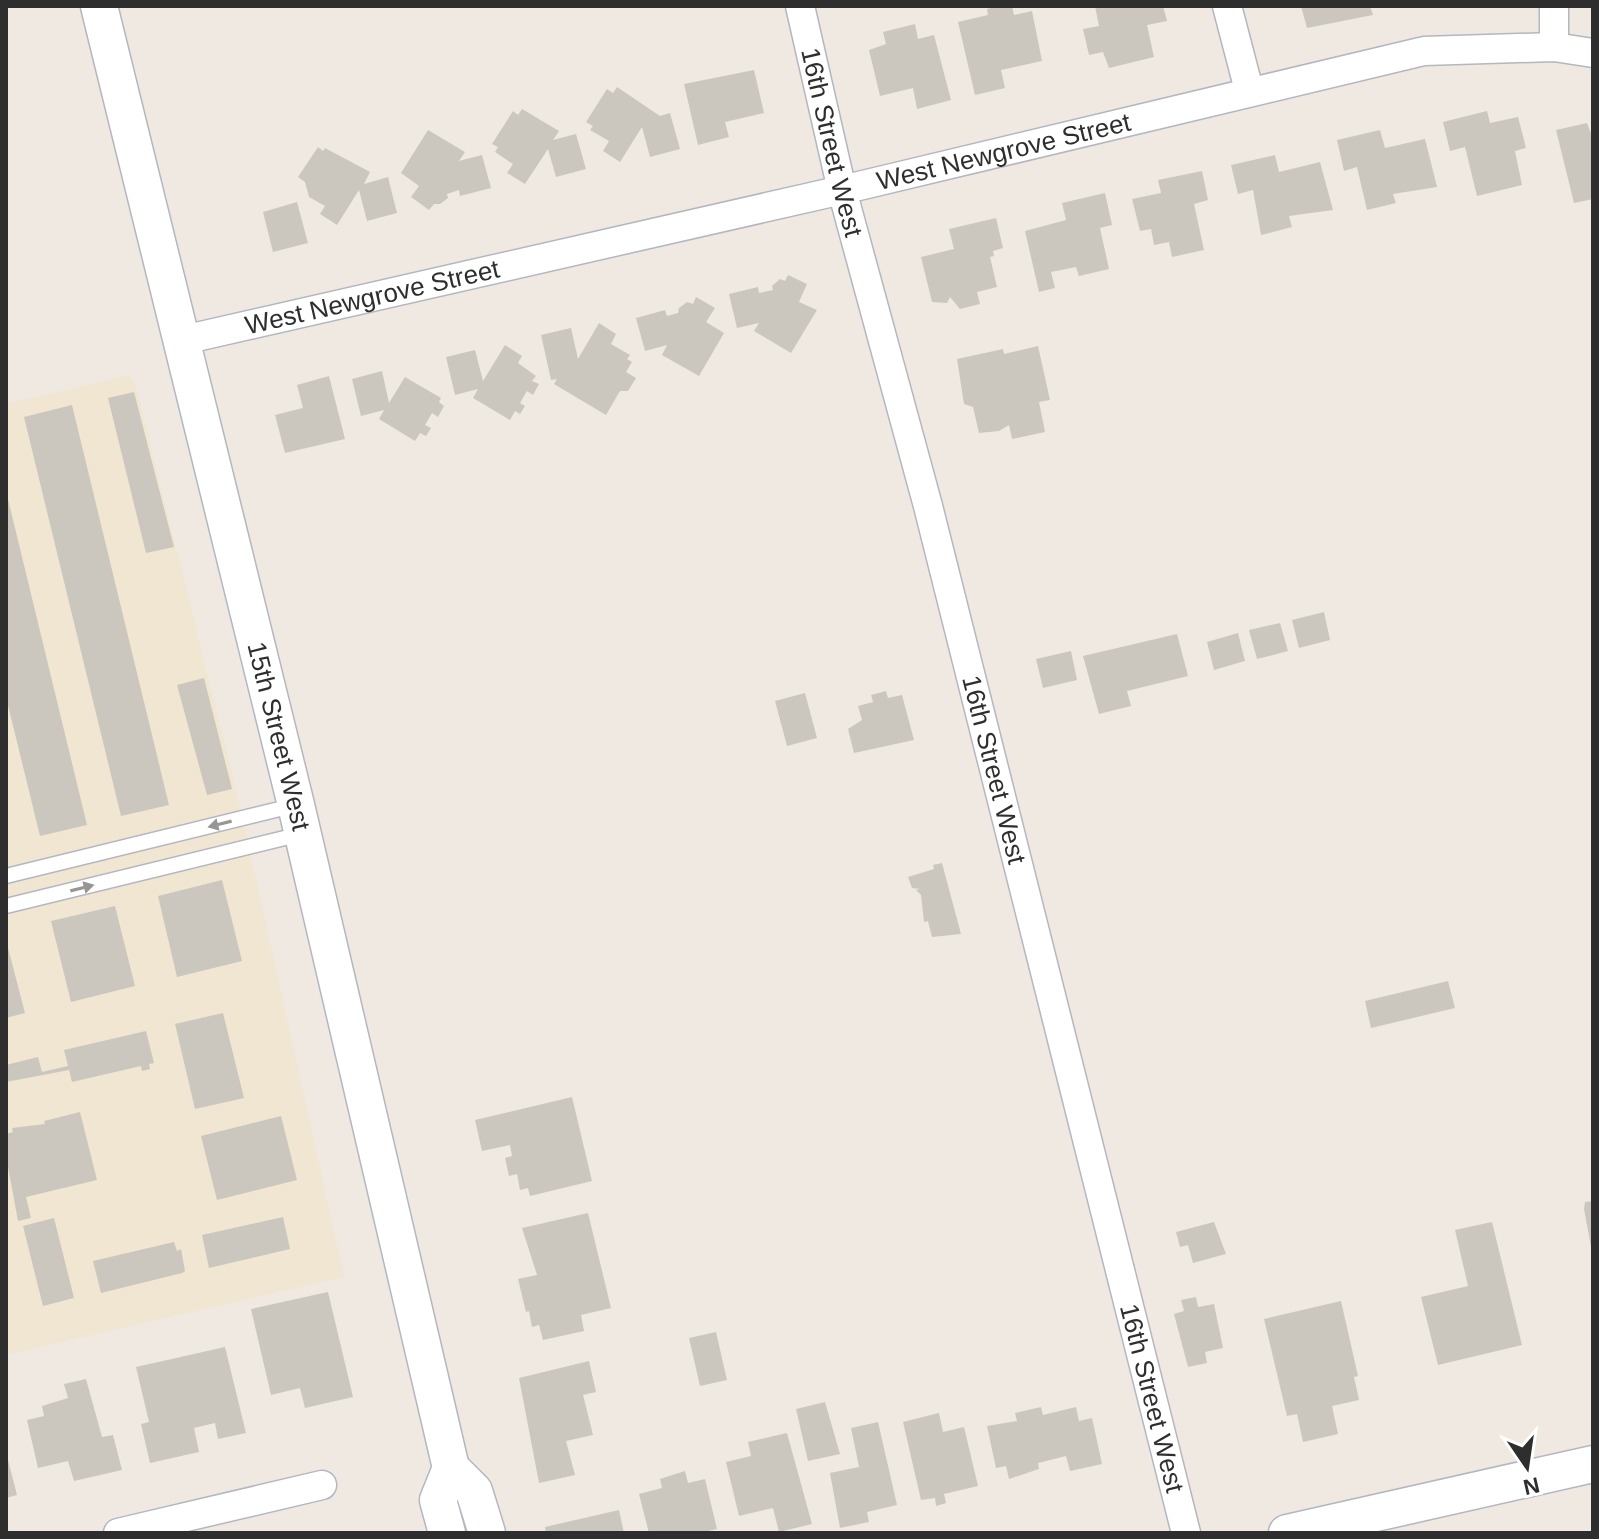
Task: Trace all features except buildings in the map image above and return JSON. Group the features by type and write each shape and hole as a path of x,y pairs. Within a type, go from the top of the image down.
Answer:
{"street":[{"name":"15th Street West","path":"99,6 299,820 451,1468 474,1491 487,1533"},
{"name":"16th Street West","path":"800,6 842,190 932,521 1186,1533"},
{"path":"1227,6 1249,90"},
{"path":"1554,6 1554,47"},
{"name":"West Newgrove Street","path":"183,340 842,190 1249,90 1424,51 1554,47 1593,53"},
{"path":"1287,1533 1593,1464"},
{"path":"447,1533 438,1500 451,1468"},
{"path":"118,1533 322,1485"}],"lane":[{"path":"6,876 299,820"},
{"path":"6,906 299,820"}],"shaded area":[{"path":"130,375 137,390 237,793 344,1277 6,1355 6,404"}]}
